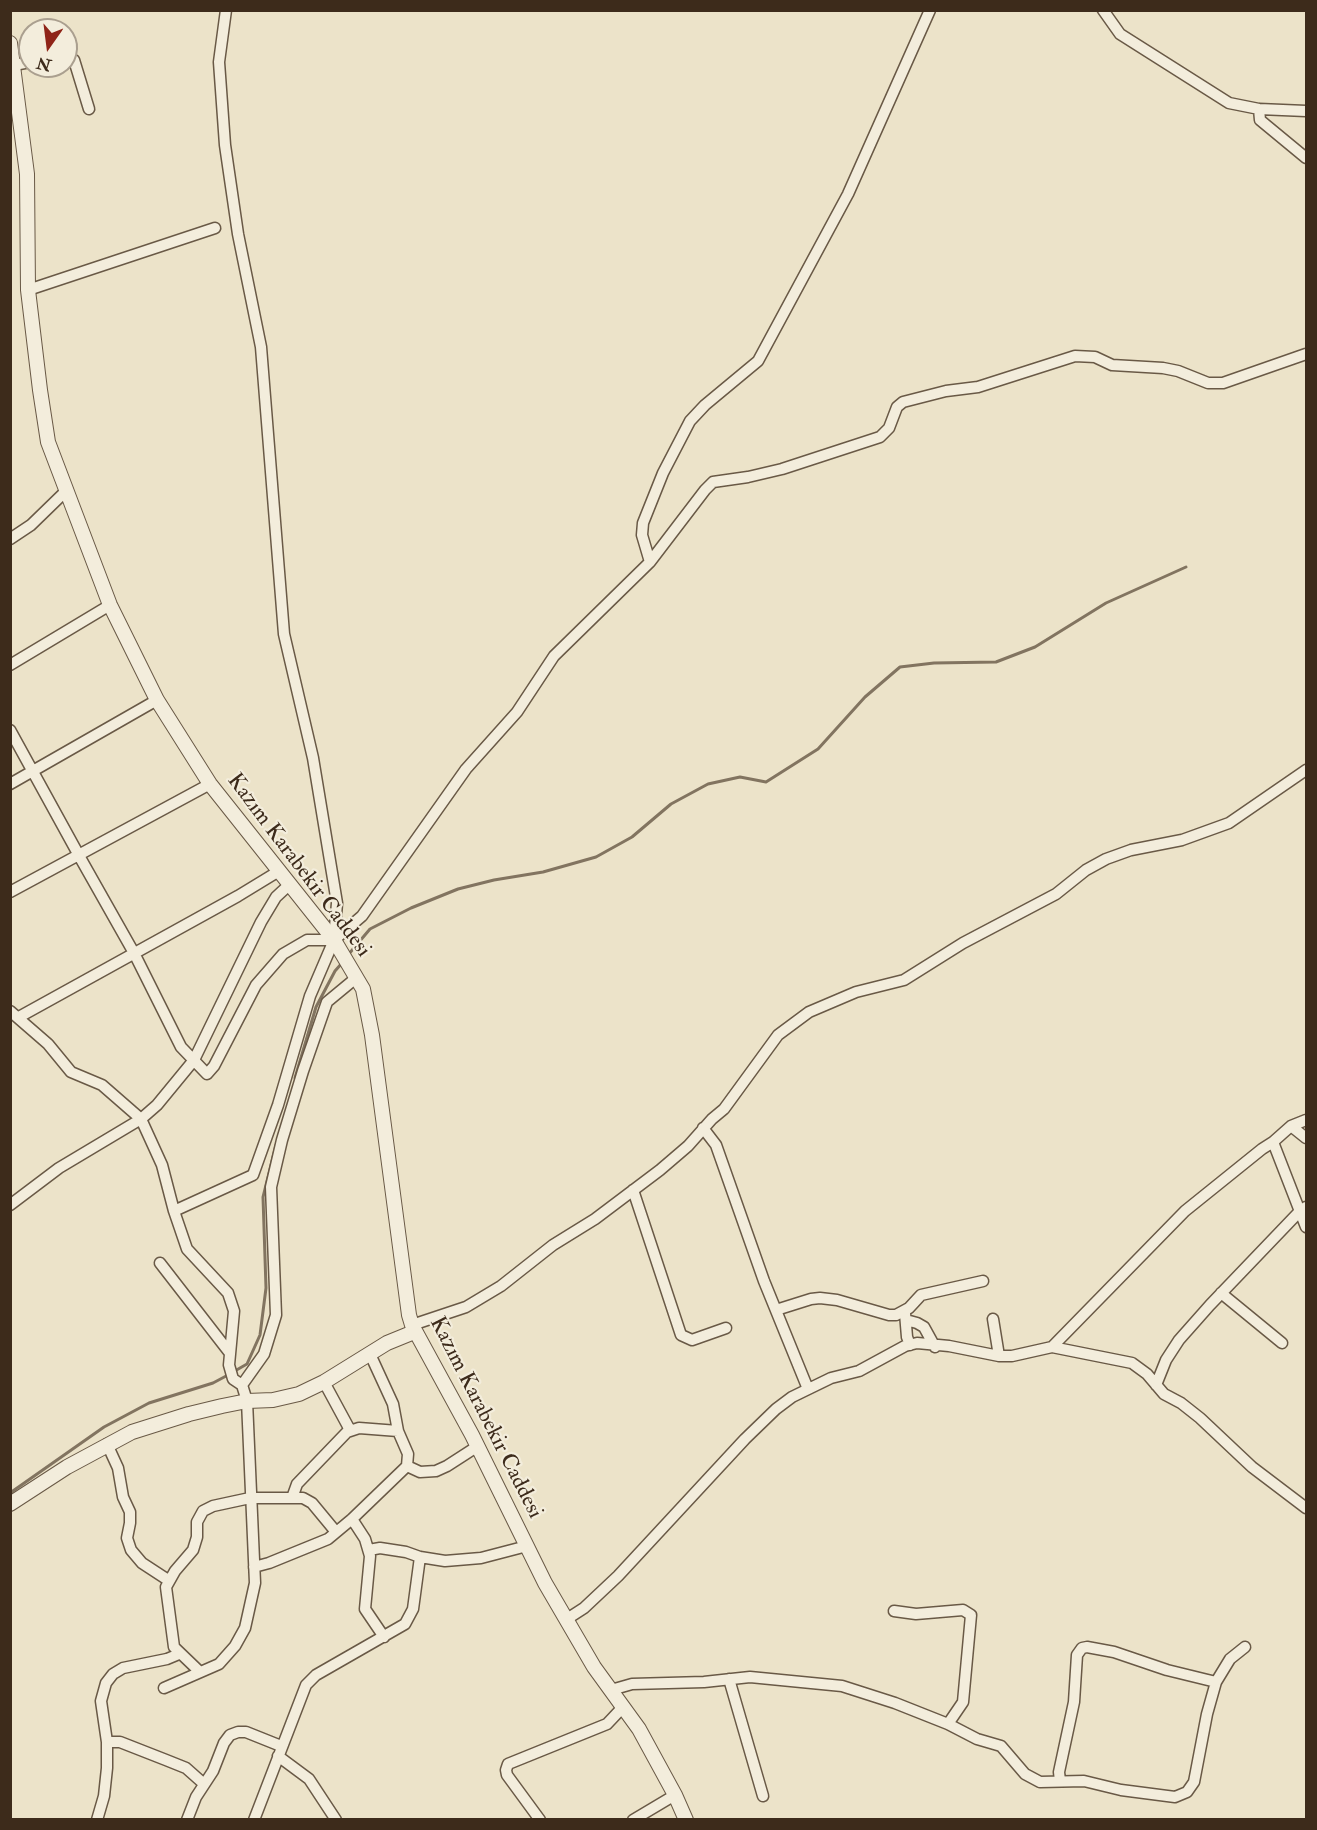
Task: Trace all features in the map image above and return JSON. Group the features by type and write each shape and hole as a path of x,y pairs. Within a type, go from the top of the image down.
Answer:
{"street":[{"path":"174,1211 253,1175 278,1105 310,996 334,940 337,903 314,758 284,633 261,346 238,234 225,145 219,62 226,10"},
{"path":"650,562 642,535 643,523 663,473 690,421 705,405 758,361 848,194 930,10"},
{"path":"1103,10 1120,34 1229,103 1259,113 1306,111"},
{"name":"Kazım Karabekir Caddesi","path":"11,44 27,174 28,290 48,442 110,605 157,700 210,784 334,940 363,989 372,1035 409,1315 413,1328 478,1446 545,1583 594,1667 639,1729 686,1820"},
{"path":"14,65 18,64"},
{"path":"78,73 89,109"},
{"path":"1259,113 1306,158"},
{"path":"28,290 215,228"},
{"path":"10,730 134,953 181,1047 207,1074 214,1066 256,985 283,954 307,940 334,940 362,916 466,769 517,712 554,656 650,562 713,482 782,469 880,437 889,428 897,407 913,398 978,387 1075,356 1095,357 1112,365 1163,368 1178,371 1208,383 1223,383 1306,354"},
{"path":"10,539 31,525 67,490"},
{"path":"10,665 110,605"},
{"path":"10,784 157,700"},
{"path":"10,1504 67,1467 132,1432 247,1401 288,1398 324,1382 413,1328 487,1295 553,1245 595,1219 668,1164 733,1098 778,1035 809,1012 856,992 904,980 970,939 1056,894 1086,870 1106,859 1131,850 1182,840 1228,823 1306,770"},
{"path":"10,892 210,784"},
{"path":"164,1688 219,1664 235,1646 245,1628 255,1583 247,1401 229,1365 234,1311 228,1293 187,1249 162,1164 141,1119 102,1085 71,1072 48,1044 15,1014 134,953 279,871"},
{"path":"10,1204 59,1168 141,1119 157,1105 194,1060 261,922 276,897 290,885"},
{"path":"238,1382 264,1354 276,1315 271,1187 282,1140 327,1002 356,978"},
{"path":"1052,1347 1185,1211 1291,1126 1306,1120"},
{"path":"1291,1126 1306,1138"},
{"path":"703,1128 716,1145 776,1310 808,1389"},
{"path":"1273,1142 1304,1209 1306,1227"},
{"path":"633,1190 681,1335 692,1340 726,1328"},
{"path":"1156,1385 1172,1350 1221,1293 1304,1209"},
{"path":"160,1263 229,1352"},
{"path":"910,1345 905,1316 921,1295 983,1281"},
{"path":"1221,1293 1282,1343"},
{"path":"776,1310 811,1299 845,1301 889,1315 905,1316 924,1328 935,1347"},
{"path":"993,1319 999,1356"},
{"path":"567,1619 584,1608 618,1576 771,1414 792,1397 831,1378 859,1371 917,1343 999,1356 1012,1356 1052,1347 1132,1363 1147,1374 1164,1394 1181,1403 1200,1418 1252,1467 1306,1509"},
{"path":"254,1567 328,1539 407,1466 408,1454 399,1431 393,1404 370,1354"},
{"path":"324,1382 350,1430"},
{"path":"292,1498 297,1484 350,1430 359,1428 399,1431"},
{"path":"107,1444 118,1468 123,1497 130,1512 127,1538 131,1550 142,1563 168,1580"},
{"path":"407,1466 420,1472 436,1471 478,1446"},
{"path":"200,1672 174,1647 166,1591 168,1580 193,1550 197,1536 197,1522 203,1511 213,1506 250,1498 303,1498 312,1503 336,1532"},
{"path":"352,1519 369,1550 370,1568 365,1593 365,1609 384,1637"},
{"path":"369,1550 380,1548 445,1561 481,1558 527,1546"},
{"path":"254,1820 309,1681 400,1628 411,1614 420,1557"},
{"path":"894,1611 916,1614 963,1610 970,1615 963,1702 948,1724"},
{"path":"611,1690 632,1684 704,1682 750,1677 842,1686 895,1702 977,1739 1001,1746 1025,1774 1036,1781 1049,1783 1084,1781 1121,1790 1171,1797 1187,1792 1194,1782 1207,1714 1216,1682 1230,1659 1245,1647"},
{"path":"1060,1781 1059,1772 1074,1702 1077,1655 1082,1648 1106,1650 1167,1670 1216,1682"},
{"path":"97,1820 104,1796 107,1768 107,1742 101,1701 103,1688 109,1678 123,1668 168,1659 179,1654"},
{"path":"729,1679 763,1796"},
{"path":"540,1820 507,1775 508,1764 607,1724 624,1707"},
{"path":"187,1820 224,1743 234,1733 246,1732 280,1751 309,1779 336,1820"},
{"path":"107,1742 120,1742 186,1768 204,1784"},
{"path":"633,1820 675,1795"}],"waterway":[{"path":"348,955 370,929 411,908 458,889 543,872 596,857 632,837 671,804 708,784 740,777 766,782 818,749 865,697 900,667 934,663 996,662 1035,647 1106,603 1186,567"},
{"path":"295,1078 316,1007 335,971 342,963"},
{"path":"233,1372 247,1364 260,1335 266,1288 263,1197 276,1145"},
{"path":"10,1493 104,1427 149,1403 213,1383 228,1375"}]}
